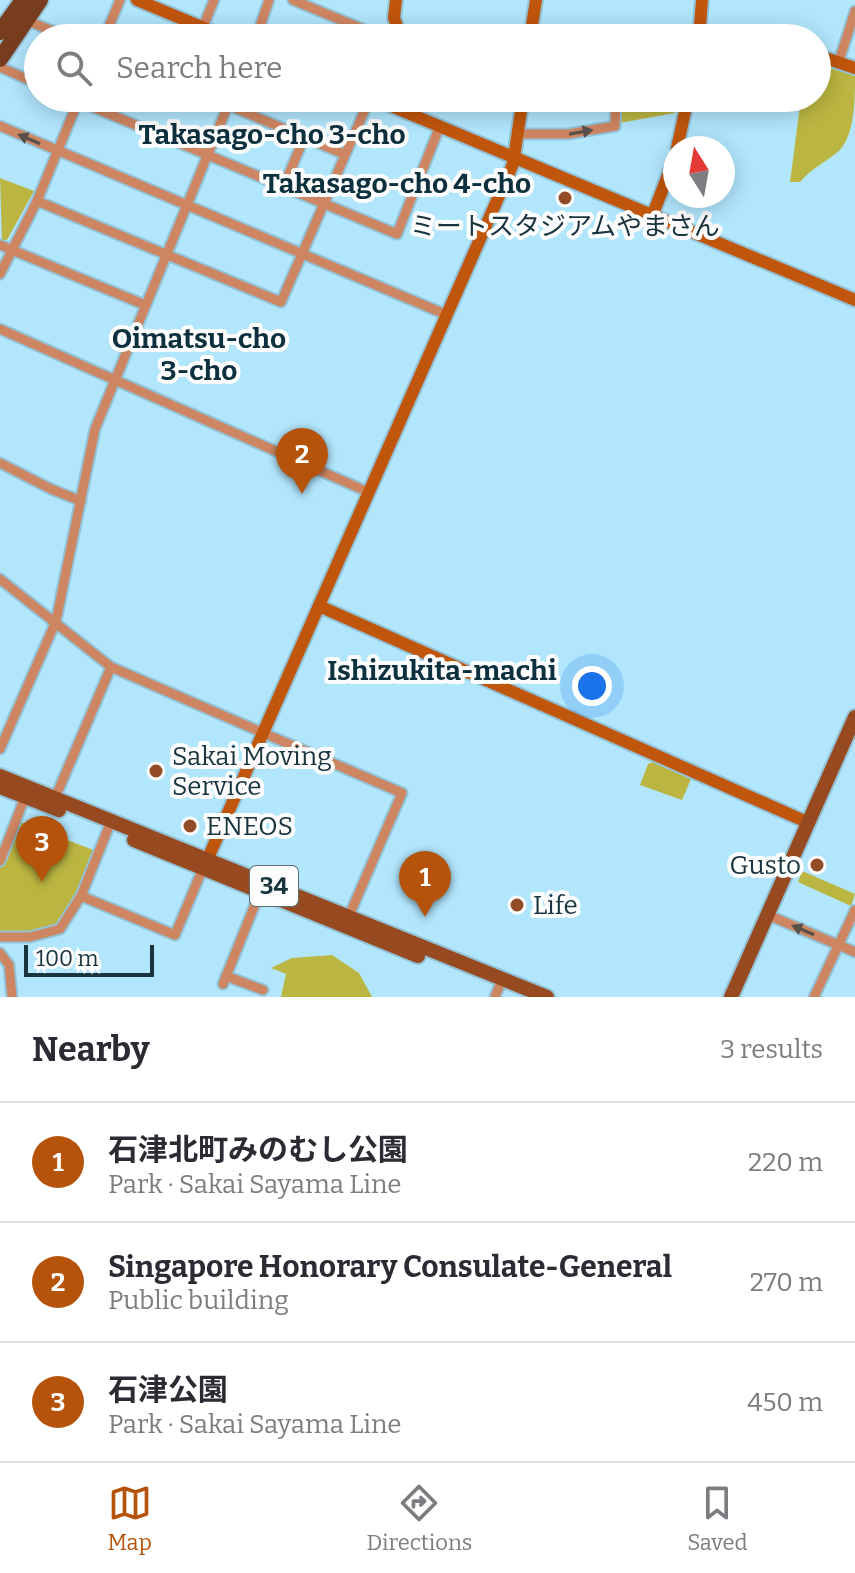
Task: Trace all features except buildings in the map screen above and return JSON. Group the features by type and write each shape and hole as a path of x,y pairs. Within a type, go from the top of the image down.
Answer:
{"highway":[{"path":"0,57 38,0"},
{"path":"0,57 38,0"},
{"path":"0,30 13,5"}],"main road":[{"path":"731,997 855,717"},
{"name":"34","path":"0,776 206,863 260,892 497,992 523,997"},
{"name":"34","path":"0,787 349,916 547,997"}],"street":[{"path":"110,24 120,0"},
{"path":"137,0 196,24"},
{"path":"204,24 214,0"},
{"path":"261,24 269,0"},
{"path":"293,0 347,24"},
{"path":"396,0 396,24"},
{"path":"532,24 536,0"},
{"path":"700,24 702,0"},
{"path":"839,61 855,11"},
{"path":"26,20 36,24"},
{"path":"831,59 855,68"},
{"path":"0,67 24,78"},
{"path":"0,274 37,201 72,112"},
{"path":"106,112 397,234 440,126"},
{"path":"0,749 56,621 95,429 226,112"},
{"path":"251,112 344,154"},
{"path":"37,201 281,302 364,112"},
{"path":"406,112 855,300"},
{"path":"81,896 175,935 516,156 521,112"},
{"path":"518,134 568,134 615,126 616,112"},
{"path":"680,136 685,112"},
{"path":"0,126 447,315"},
{"path":"283,188 304,138"},
{"path":"653,214 663,188"},
{"path":"0,245 145,305"},
{"path":"0,329 368,492"},
{"path":"0,463 81,501"},
{"path":"0,579 111,667 402,793 349,916"},
{"path":"319,606 809,823"},
{"path":"55,798 111,667"},
{"path":"0,861 25,797"},
{"path":"0,937 30,937 60,929 81,896 108,829"},
{"path":"260,892 225,980 263,990"},
{"path":"814,997 855,910"},
{"path":"768,915 855,952"},
{"path":"0,953 12,997"}],"shaded area":[{"path":"831,68 855,76 854,105 845,143 800,182 790,182 799,112 831,112"},
{"path":"619,112 675,112 675,113 619,123"},
{"path":"0,178 34,191 7,240 2,241"},
{"path":"653,762 691,779 682,800 640,785 648,764"},
{"path":"18,821 96,851 78,895 59,926 31,934 0,934 0,868"},
{"path":"802,871 855,894 851,906 798,882"},
{"path":"332,955 359,973 372,997 281,997 286,974 271,968 292,958"}],"place":[{"name":"ミートスタジアムやまさん","path":"565,198"},
{"name":"Singapore Honorary Consulate-General","path":"302,494"},
{"name":"Sakai Moving Service","path":"156,771"},
{"name":"ENEOS","path":"190,826"},
{"name":"Gusto","path":"817,865"},
{"name":"石津公園","path":"42,882"},
{"name":"Life","path":"517,905"},
{"name":"石津北町みのむし公園","path":"425,917"}],"district":[{"name":"Takasago-cho 3-cho","path":"272,134"},
{"name":"Takasago-cho 4-cho","path":"397,183"},
{"name":"Oimatsu-cho 3-cho","path":"199,354"},
{"name":"Ishizukita-machi","path":"442,670"}]}
